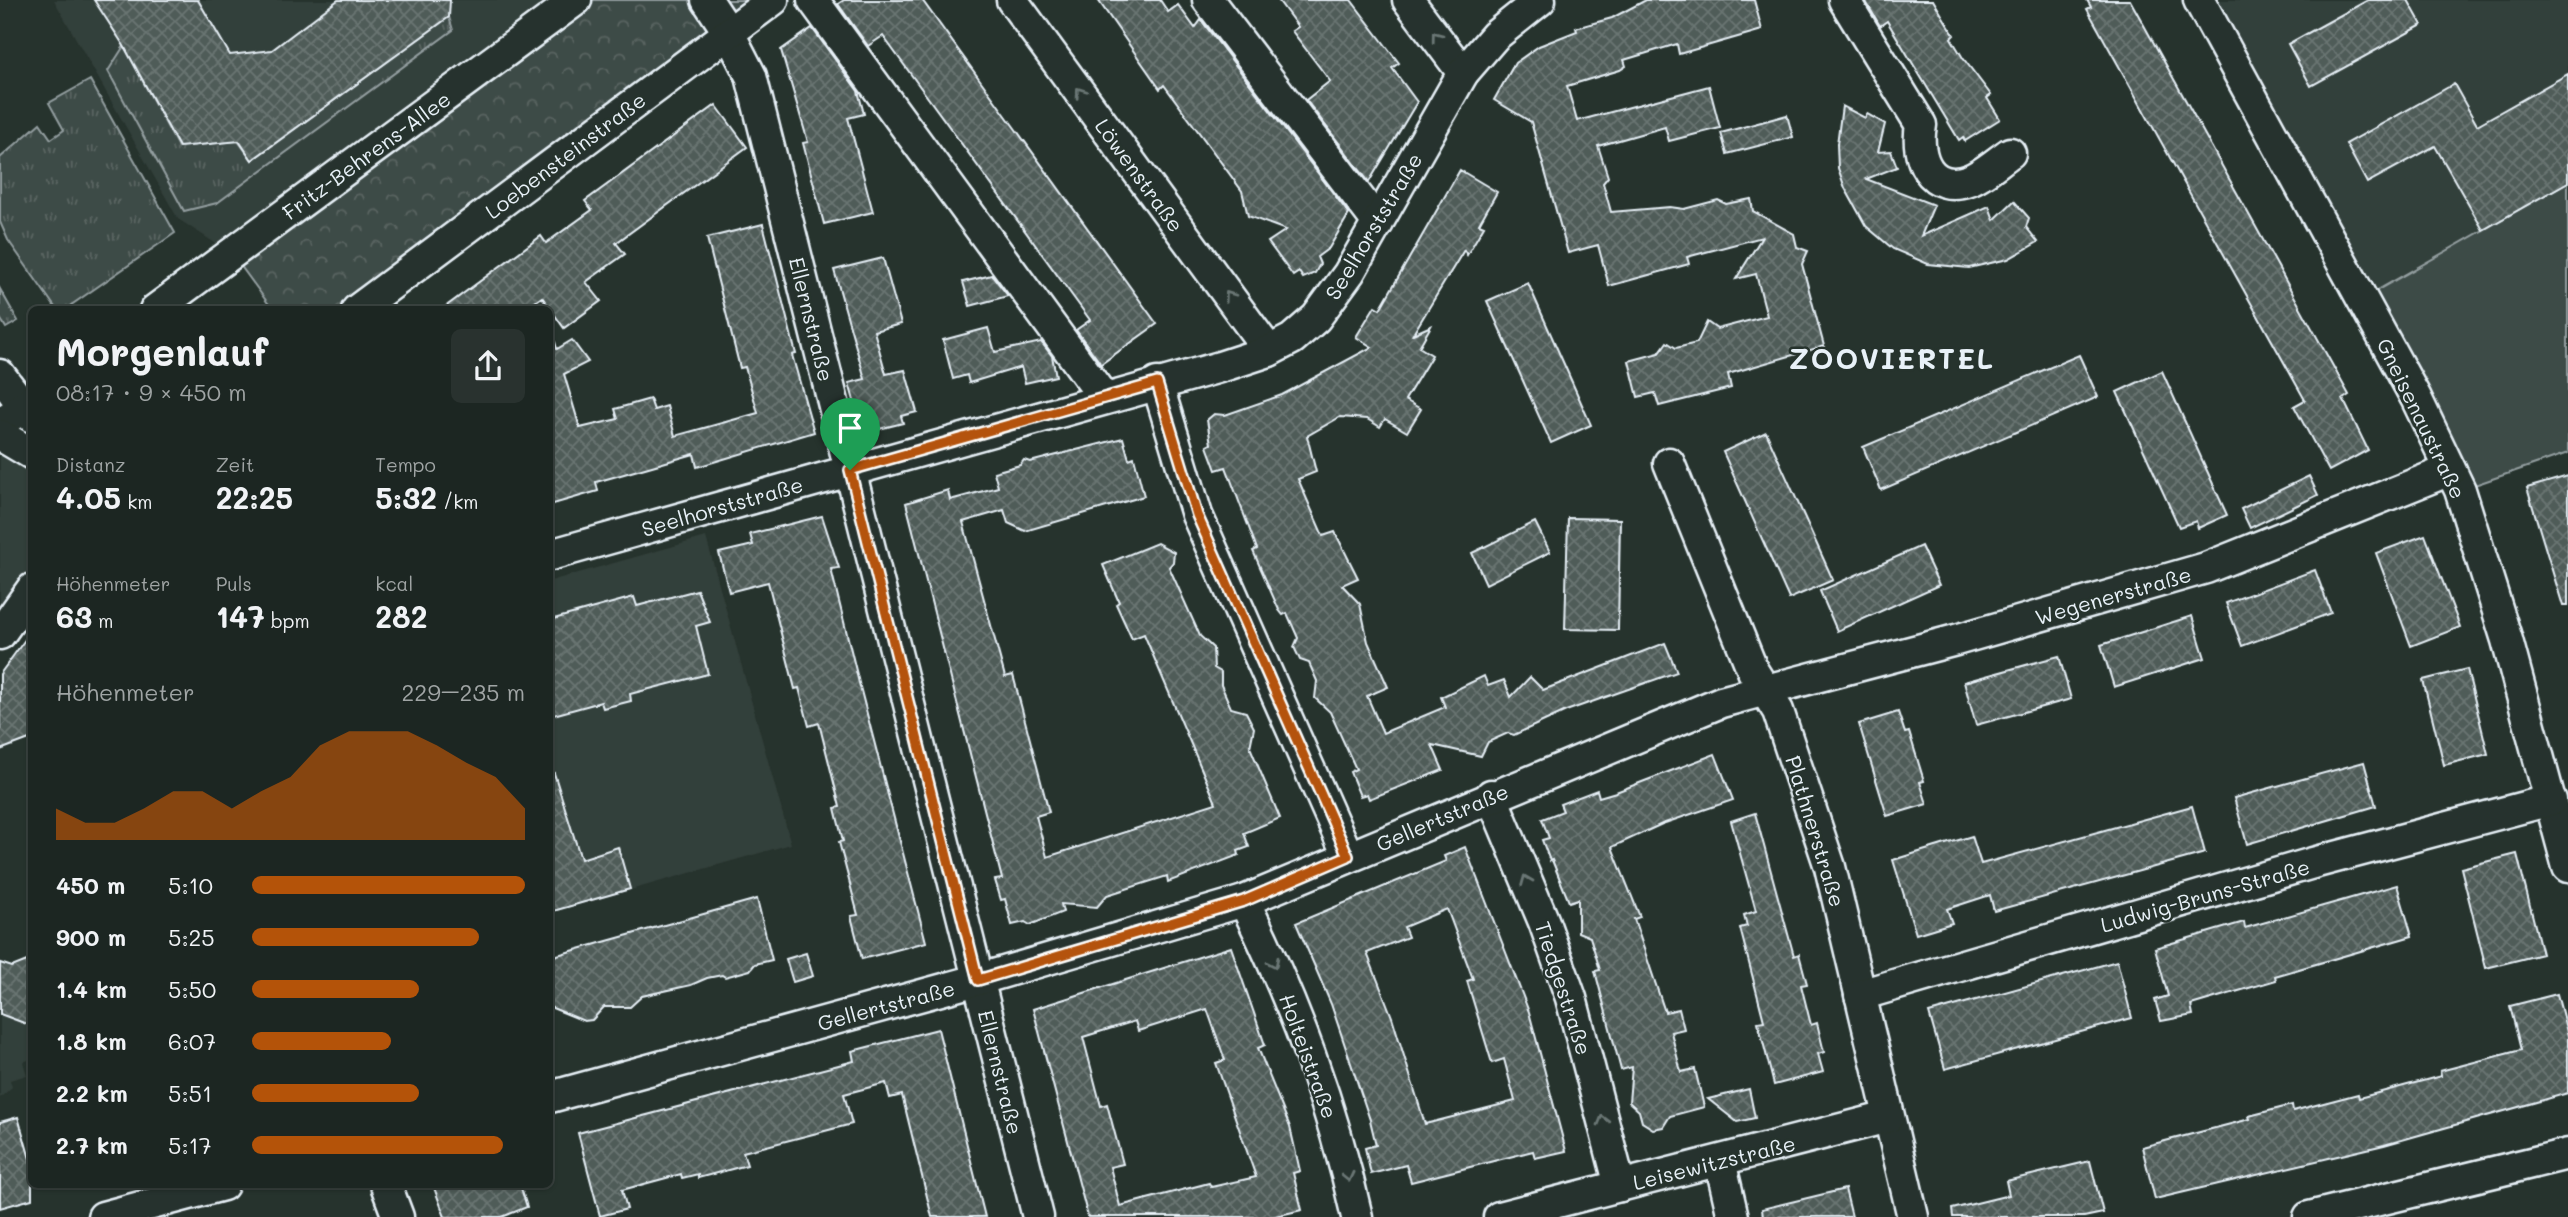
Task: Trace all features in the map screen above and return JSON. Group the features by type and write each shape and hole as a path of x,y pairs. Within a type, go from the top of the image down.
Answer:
{"street":[{"name":"Fritz-Behrens-Allee","path":"160,306 576,0"},
{"name":"Ellernstraße","path":"707,0 729,33 751,76 1038,1217"},
{"name":"Loebensteinstraße","path":"362,306 773,0"},
{"path":"813,0 1104,398"},
{"name":"Löwenstraße","path":"1012,0 1269,351"},
{"path":"1209,0 1378,223"},
{"path":"1408,0 1463,73"},
{"name":"Seelhorststraße","path":"553,554 1269,351 1292,339 1316,318 1349,273 1463,73 1496,36 1540,0"},
{"path":"1844,0 1922,125 1919,141 1923,163 1935,177 1950,184 1971,180 2010,153"},
{"name":"Gneisenaustraße","path":"2199,0 2416,398 2460,491 2507,640 2568,867"},
{"path":"0,375 21,412"},
{"path":"1157,383 1197,515 1348,856"},
{"path":"0,435 28,452"},
{"name":"Plathnerstraße","path":"1669,463 1753,671 1778,711 1830,867 1913,1217"},
{"name":"Wegenerstraße","path":"1766,689 1969,637 2206,568 2450,470"},
{"path":"0,634 28,595"},
{"name":"Gellertstraße","path":"553,1096 978,980 1244,901 1491,795 1721,702 1766,689"},
{"name":"Tiedgestraße","path":"1491,795 1544,922 1571,998 1620,1186"},
{"name":"Ludwig-Bruns-Straße","path":"1860,995 2313,863 2551,800"},
{"name":"Holteistraße","path":"1244,901 1278,971 1320,1074 1357,1217"},
{"name":"Leisewitzstraße","path":"1499,1217 1888,1117"},
{"path":"2309,1217 2568,1154"},
{"path":"1720,1161 1732,1217"},
{"path":"103,1217 212,1188"},
{"path":"387,1188 398,1217"}],"shaded area":[{"path":"54,0 576,0 232,254 178,219"},
{"path":"2199,0 2568,0 2568,182 2362,299"},
{"path":"0,435 28,452 28,593 0,634"},
{"path":"706,537 791,844 553,912 553,580"},
{"path":"28,960 28,1060 23,1062 27,1075 10,1080 12,1087 0,1098 0,1014 12,1018 26,991 17,965"}],"green space":[{"path":"576,0 773,0 362,306 270,306 232,254"},
{"path":"449,17 453,30 217,203 184,211 108,71 124,46 178,147 238,141 252,160"},
{"path":"90,80 175,233 70,306 54,306 8,240 0,222 0,158 40,123 51,139 64,130 49,103"},
{"path":"2568,182 2568,453 2460,490 2362,299"},
{"path":"0,289 18,321 6,328 0,318"}],"building":[{"path":"94,0 198,0 230,55 272,50 338,0 450,0 449,17 252,160 239,141 179,147 124,46"},
{"path":"844,0 922,0 1157,324 1101,364 1076,330 1090,320 883,36 868,46 838,4"},
{"path":"1098,0 1160,0 1168,12 1178,5 1195,28 1201,20 1349,214 1329,248 1317,257 1320,264 1315,273 1303,278 1299,272 1293,276 1268,242 1286,230 1248,216 1242,191 1164,85 1160,89"},
{"path":"1278,0 1351,0 1399,63 1392,68 1417,102 1369,182 1306,100 1330,81 1292,31 1298,27"},
{"path":"1646,0 1754,0 1762,30 1679,54 1677,44 1624,60 1626,66 1620,70 1567,86 1577,121 1709,86 1720,128 1669,141 1665,127 1598,146 1608,177 1603,183 1611,212 1670,207 1684,209 1718,200 1726,204 1751,199 1753,211 1794,234 1797,247 1808,251 1802,264 1824,346 1728,374 1731,388 1659,406 1655,393 1638,397 1629,361 1659,353 1667,342 1676,348 1697,343 1707,322 1717,329 1767,316 1756,274 1736,279 1762,237 1687,257 1689,264 1609,286 1598,245 1568,253 1531,122 1494,100 1515,63 1539,46 1577,31 1576,28 1612,18"},
{"path":"1865,0 1933,0 1954,35 1951,38 1963,58 1991,95 1987,98 2000,119 1965,141 1963,137 1959,140 1887,21 1880,26"},
{"path":"2087,0 2130,0 2349,395 2343,399 2368,450 2329,471 2294,406 2305,400 2087,9 2091,7"},
{"path":"2368,0 2408,0 2422,25 2311,86 2288,44"},
{"path":"812,28 858,91 864,114 848,118 873,212 824,224 803,143 808,142 781,50"},
{"path":"2568,74 2568,182 2483,230 2435,146 2367,183 2346,144 2454,84 2477,125"},
{"path":"716,105 747,147 616,243 625,254 586,282 601,301 564,328 553,312 553,306 548,306 542,297 530,306 446,306 541,236 546,243 592,210 585,201"},
{"path":"1842,106 1865,118 1867,114 1885,124 1878,152 1891,151 1897,167 1866,179 1934,205 1921,236 1989,206 1994,220 2014,201 2029,218 2026,227 2038,242 2008,259 1969,268 1928,264 1893,249 1866,226 1845,188 1838,168 1837,144"},
{"path":"1787,115 1793,137 1727,154 1721,133"},
{"path":"1460,170 1497,192 1479,224 1484,226 1467,255 1464,250 1413,334 1431,326 1419,347 1432,355 1405,400 1421,409 1407,432 1385,419 1380,427 1367,419 1340,417 1307,436 1316,472 1298,479 1323,536 1335,532 1358,578 1342,585 1360,604 1368,642 1388,687 1367,696 1383,733 1445,707 1441,697 1484,676 1488,686 1504,680 1511,697 1530,677 1543,690 1665,643 1677,672 1566,711 1514,735 1508,733 1488,742 1481,756 1432,745 1443,770 1369,799 1367,794 1360,796 1350,772 1356,769 1330,712 1315,698 1317,681 1309,663 1300,660 1294,647 1298,638 1287,613 1283,615 1279,610 1253,551 1257,549 1226,467 1216,470 1207,446 1211,444 1207,420 1214,414 1225,415 1282,395 1372,347 1356,337 1375,306 1380,309"},
{"path":"763,224 796,354 792,355 814,432 697,467 694,454 596,482 598,491 553,504 553,342 557,349 572,340 588,362 564,374 580,428 618,419 615,409 650,399 654,410 667,406 675,436 758,413 745,367 740,368 707,238"},
{"path":"883,258 901,324 874,331 886,374 905,370 917,412 901,416 903,423 879,429 877,422 861,426 849,383 865,379 834,270"},
{"path":"992,275 1008,296 970,306 963,282"},
{"path":"1528,283 1591,425 1551,443 1487,301"},
{"path":"988,328 995,352 1041,342 1052,356 1056,376 1025,383 1021,367 969,383 967,375 953,379 943,340"},
{"path":"2079,355 2098,397 1881,490 1863,447"},
{"path":"2162,371 2227,515 2198,528 2196,521 2179,527 2117,392"},
{"path":"1766,432 1833,580 1789,599 1723,452"},
{"path":"1123,438 1129,459 1134,457 1144,496 1025,531 1008,523 1004,510 963,522 1005,677 1013,675 1049,812 1036,816 1047,857 1216,803 1144,634 1132,639 1116,604 1119,602 1103,565 1157,543 1174,552 1173,562 1169,567 1200,636 1213,648 1214,668 1221,672 1221,685 1231,708 1246,712 1254,728 1250,747 1280,818 1244,833 1249,847 1238,851 1239,855 1168,882 1167,876 1107,895 1097,907 1061,904 1063,912 1030,925 1025,922 1012,925 1005,899 1001,900 995,880 1002,879 906,503 948,490 950,500 998,487 994,472 1020,465 1024,460 1030,462"},
{"path":"2309,476 2318,495 2250,528 2241,509"},
{"path":"2568,476 2568,606 2563,606 2527,488"},
{"path":"822,516 839,568 831,569 926,942 862,959 851,916 858,915 839,842 843,841 835,808 840,807 819,723 809,726 799,688 795,689 768,582 729,592 719,553 753,545 750,534"},
{"path":"1568,518 1620,519 1618,630 1565,629"},
{"path":"1535,522 1550,552 1486,584 1472,553"},
{"path":"2425,535 2460,627 2411,646 2376,553"},
{"path":"1921,546 1939,585 1837,631 1820,591"},
{"path":"2315,570 2331,613 2242,646 2226,603"},
{"path":"697,590 710,622 696,626 708,674 630,694 631,701 603,708 601,702 553,715 553,619 634,597 637,606"},
{"path":"2192,616 2205,658 2114,687 2101,645"},
{"path":"28,636 28,740 0,750 0,674"},
{"path":"2059,656 2071,699 1976,725 1964,682"},
{"path":"2467,669 2488,754 2444,765 2423,680"},
{"path":"1898,712 1905,733 1909,732 1924,781 1920,782 1927,804 1887,816 1859,724"},
{"path":"1715,754 1733,800 1662,824 1612,847 1640,917 1634,919 1665,1012 1679,1009 1684,1029 1671,1032 1681,1072 1695,1069 1704,1107 1670,1116 1663,1127 1653,1129 1642,1122 1639,1111 1629,1102 1632,1067 1621,1070 1595,971 1600,970 1590,937 1578,932 1578,899 1569,902 1552,860 1550,861 1542,840 1549,838 1542,819 1563,811 1560,804 1597,790 1599,797 1616,792"},
{"path":"2364,762 2376,806 2247,844 2234,798"},
{"path":"553,773 581,859 618,847 630,889 553,911"},
{"path":"2192,806 2205,853 1994,911 1990,895 1947,909 1952,923 1916,934 1893,860 1972,836 1981,864"},
{"path":"1755,813 1794,956 1799,954 1807,984 1801,985 1811,1025 1817,1023 1824,1052 1818,1054 1823,1072 1774,1085 1758,1022 1764,1021 1740,928 1747,926 1744,915 1756,911 1731,821"},
{"path":"1465,847 1529,1012 1566,1151 1535,1158 1533,1151 1411,1182 1406,1165 1371,1174 1365,1148 1376,1145 1370,1120 1331,1004 1296,923 1446,861 1444,856","holes":["1447,909 1473,979 1467,981 1492,1063 1504,1059 1515,1101 1425,1124 1392,1017 1367,953 1408,937 1404,927"]},
{"path":"2517,854 2542,954 2486,968 2461,868"},
{"path":"2397,885 2412,936 2275,976 2276,980 2191,1005 2193,1015 2161,1021 2155,1000 2168,996 2155,948 2244,922 2245,928"},
{"path":"757,899 772,960 725,977 722,975 707,978 691,985 642,996 630,1007 604,1007 592,1020 584,1021 553,1008 553,956"},
{"path":"1231,947 1265,1045 1258,1048 1290,1127 1300,1171 1293,1173 1302,1210 1271,1217 1088,1217 1033,1009","holes":["1207,1009 1225,1060 1216,1063 1256,1177 1211,1187 1209,1183 1120,1206 1110,1167 1123,1164 1107,1104 1101,1106 1083,1037 1135,1021 1138,1031"]},
{"path":"806,953 813,976 793,982 786,959"},
{"path":"28,961 28,1024 0,1014 0,963 12,967"},
{"path":"2117,961 2132,1018 1945,1069 1929,1013"},
{"path":"2557,994 2568,1036 2568,1093 2384,1145 2155,1199 2142,1147 2250,1119 2249,1116 2292,1105 2293,1111 2358,1094 2359,1098 2441,1076 2440,1071 2521,1050 2510,1006"},
{"path":"938,1029 985,1217 932,1217 902,1095 890,1098 886,1083 844,1094 852,1124 743,1152 747,1165 698,1178 698,1174 682,1178 681,1174 622,1190 627,1209 600,1216 578,1133 854,1061 852,1051"},
{"path":"1749,1089 1755,1118 1737,1122 1708,1099"},
{"path":"18,1117 28,1152 28,1188 32,1188 32,1199 0,1208 0,1122"},
{"path":"2090,1161 2103,1213 2084,1217 1953,1217 1952,1209 2009,1195 2006,1181"},
{"path":"434,1188 521,1188 527,1207 502,1217 445,1217"},
{"path":"1845,1189 1852,1217 1763,1217 1762,1209"}],"district":[{"name":"ZOOVIERTEL","path":"1892,358"}],"route":[{"path":"1157,383 1197,515 1348,856 1244,901 978,980 850,470 1157,383"}]}
